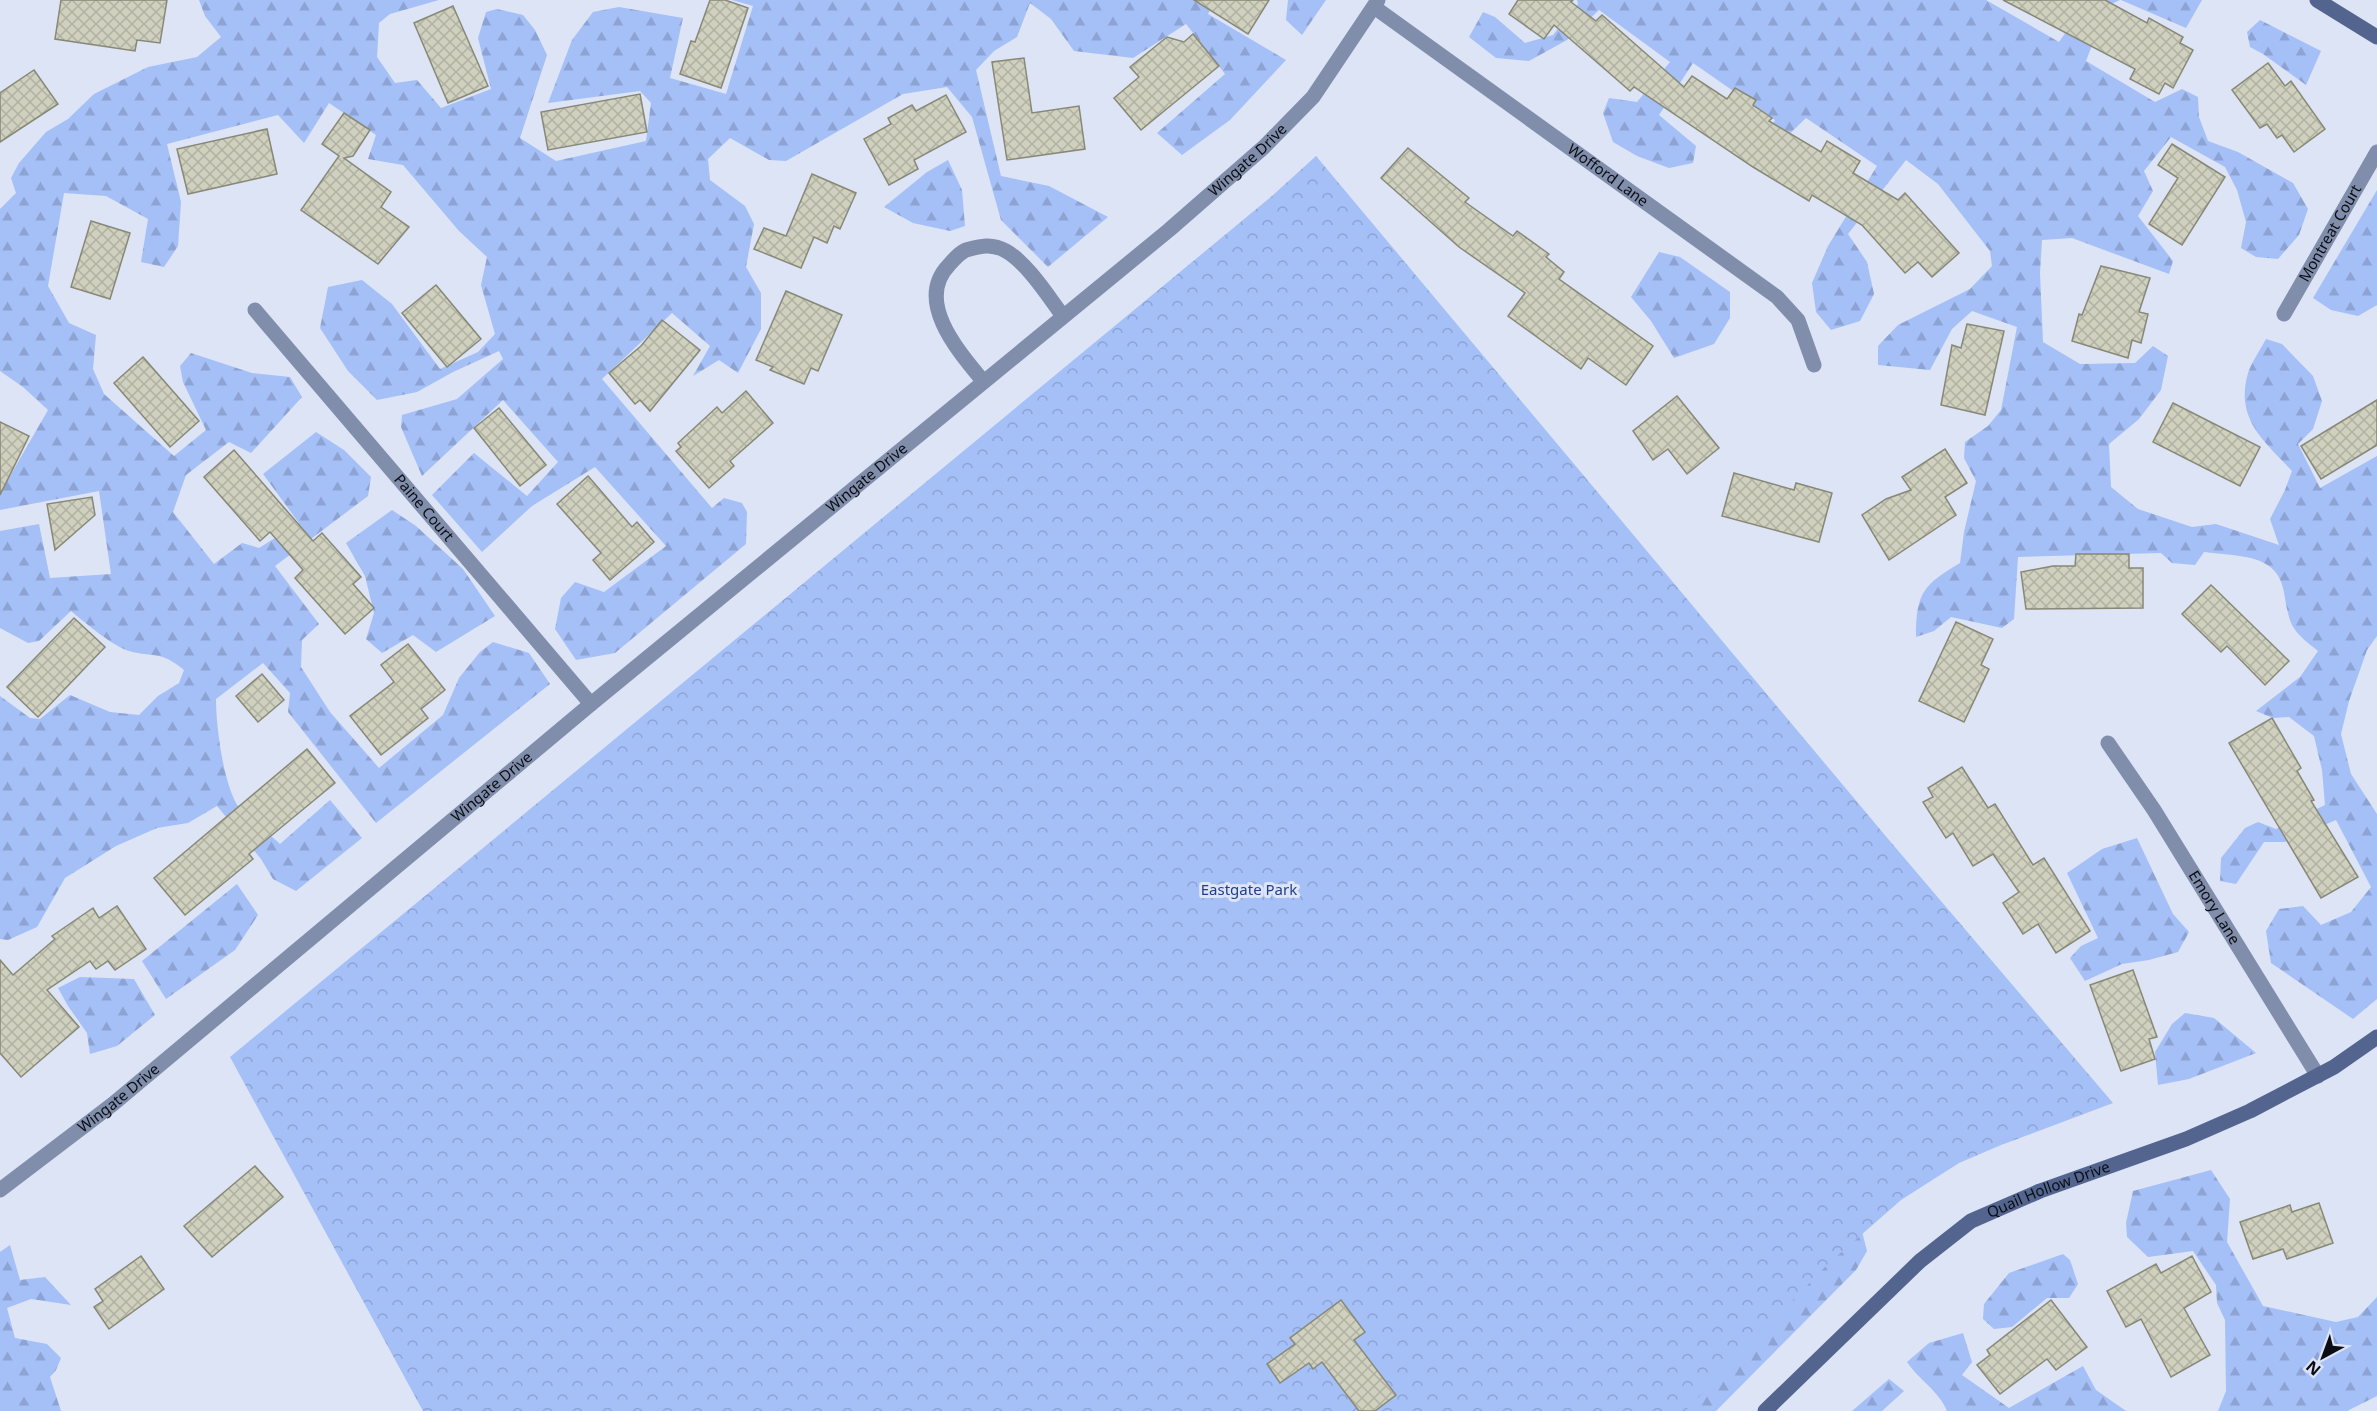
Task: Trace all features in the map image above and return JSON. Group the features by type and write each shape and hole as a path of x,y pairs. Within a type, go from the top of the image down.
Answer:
{"street":[{"path":"2318,0 2377,37"},
{"name":"Wingate Drive","path":"0,1190 112,1104 591,704 982,381 1169,230 1264,147 1313,97 1376,4"},
{"name":"Wofford Lane","path":"1376,4 1777,297 1798,320 1815,365"},
{"name":"Montreat Court","path":"2284,314 2377,152"},
{"path":"982,381 949,336 939,312 936,289 945,269 961,252 984,244 1005,251 1025,267 1063,316"},
{"name":"Paine Court","path":"255,310 591,704"},
{"name":"Emory Lane","path":"2108,743 2154,810 2318,1076"},
{"name":"Quail Hollow Drive","path":"1765,1411 1920,1262 1971,1221 2040,1191 2186,1139 2268,1102 2318,1076 2377,1037"}],"green space":[{"path":"199,0 439,0 390,14 379,23 377,57 395,83 417,80 441,108 491,89 478,38 486,12 497,9 523,15 535,30 547,55 520,138 556,161 646,141 651,103 640,91 548,103 572,40 593,12 619,7 683,18 670,78 726,94 753,6 732,0 1215,0 1208,14 1286,60 1230,120 1182,155 1157,133 1225,74 1186,24 1133,58 1074,51 1051,19 1030,3 1017,37 994,51 976,70 1001,176 1049,186 1108,217 1048,267 1001,220 972,117 947,87 903,94 786,161 769,160 730,138 708,159 710,180 745,206 754,224 746,267 761,293 761,329 738,373 719,360 693,376 710,346 672,313 602,379 712,508 724,498 742,503 747,512 746,544 615,653 576,660 555,629 561,598 575,582 604,592 666,546 595,467 532,506 482,552 432,495 474,453 527,496 558,462 503,400 422,476 401,427 402,415 457,399 503,359 499,351 417,392 377,400 348,371 320,328 328,287 362,280 392,304 440,369 478,352 495,334 481,285 487,257 459,231 403,165 368,159 376,135 329,103 304,143 278,115 167,144 181,202 178,246 164,267 141,262 148,219 106,196 64,193 48,286 69,323 96,335 93,369 104,394 174,456 206,430 183,382 180,366 191,353 252,373 290,377 302,397 251,453 229,442 186,475 173,512 214,564 242,543 259,548 299,523 263,474 316,432 344,450 371,477 368,496 275,566 319,624 302,640 301,667 330,712 379,768 443,715 459,678 480,652 493,642 529,653 550,684 376,823 288,712 290,693 263,663 216,699 221,752 227,781 236,803 280,844 330,800 362,838 296,891 273,879 261,859 217,806 188,823 157,828 116,846 65,878 37,927 8,940 0,939 0,696 30,718 40,719 70,695 110,712 139,715 158,696 179,683 184,670 163,657 129,651 115,645 71,611 39,641 28,643 0,628 0,531 39,524 50,578 111,574 99,491 0,510 0,474 10,476 48,410 23,387 0,371 0,209 16,193 11,178 19,163 46,132 68,119 94,94 148,67 197,57 221,37 205,16"},
{"path":"1288,0 1326,0 1302,35 1286,20"},
{"path":"1577,0 1986,0 2059,42 2088,0 2120,0 2107,6 2086,61 2155,102 2182,89 2198,97 2199,117 2208,141 2238,152 2293,183 2308,209 2299,235 2278,259 2256,257 2241,248 2246,222 2237,190 2225,167 2171,137 2144,171 2153,191 2138,216 2173,261 2169,274 2072,238 2042,240 2040,273 2043,342 2080,364 2135,363 2153,346 2168,356 2161,390 2139,419 2109,444 2111,487 2138,509 2192,527 2216,524 2279,545 2270,519 2292,471 2254,428 2245,403 2248,373 2266,339 2282,344 2313,376 2322,401 2313,429 2298,444 2320,488 2377,456 2377,636 2367,650 2349,701 2341,734 2351,774 2377,814 2377,999 2353,1019 2271,963 2266,931 2279,909 2303,906 2321,925 2351,912 2371,887 2336,820 2285,842 2264,842 2236,884 2220,881 2221,858 2245,828 2258,822 2276,829 2325,805 2322,770 2314,736 2289,717 2273,718 2256,711 2300,677 2318,651 2301,637 2292,625 2280,579 2275,572 2269,566 2254,559 2204,552 2195,565 2172,563 2161,553 2018,557 2014,619 2002,628 1951,617 1934,631 1916,637 1918,610 1924,592 1930,584 1960,563 1964,532 1976,481 1964,458 1965,442 1988,426 2001,410 2017,327 1972,311 1952,329 1930,370 1878,365 1878,346 1898,325 1970,289 1992,266 1990,251 1938,184 1906,160 1848,234 1867,262 1874,294 1860,321 1831,330 1816,312 1812,283 1828,246 1877,166 1806,118 1755,167 1751,160 1775,120 1693,63 1659,115 1696,146 1693,163 1669,168 1637,156 1613,142 1603,113 1609,98 1637,102 1670,62 1599,10 1567,40 1529,61 1496,58 1469,37 1483,12 1495,17 1525,43 1553,35 1578,4"},
{"path":"2121,0 2202,0 2186,28"},
{"path":"2260,20 2321,51 2306,85 2250,47 2247,32"},
{"name":"Eastgate Park","path":"1316,156 1889,840 2113,1103 1959,1163 1901,1200 1828,1264 1685,1411 423,1411 230,1057 1272,196"},
{"path":"948,160 962,190 965,226 950,231 913,223 884,207 927,172"},
{"path":"2377,190 2377,305 2358,316 2331,310 2313,298"},
{"path":"1659,252 1680,257 1730,292 1730,318 1714,344 1674,358 1651,321 1631,297"},
{"path":"392,510 416,526 463,569 495,616 436,652 413,635 382,653 366,639 374,613 365,576 346,543"},
{"path":"2137,838 2173,914 2189,932 2178,952 2122,964 2085,981 2070,958 2081,946 2098,938 2067,873 2102,849"},
{"path":"237,884 258,915 235,950 166,999 142,961"},
{"path":"80,977 134,979 155,1015 117,1046 90,1054 87,1033 58,988"},
{"path":"2185,1013 2214,1018 2256,1053 2189,1079 2158,1085 2155,1052 2172,1024"},
{"path":"2211,1170 2230,1199 2227,1242 2263,1306 2336,1322 2358,1317 2377,1297 2377,1396 2347,1411 2218,1411 2226,1391 2225,1320 2217,1303 2216,1285 2193,1251 2148,1257 2127,1237 2126,1223 2133,1191"},
{"path":"1860,1224 1867,1251 1856,1270 1716,1411 1586,1411"},
{"path":"10,1245 20,1280 45,1277 71,1305 31,1299 7,1308 15,1338 47,1344 61,1358 50,1377 61,1411 0,1411 0,1252"},
{"path":"2063,1254 2070,1260 2078,1284 2069,1298 2047,1298 2012,1327 1994,1329 1983,1319 1984,1304 2009,1273"},
{"path":"1963,1333 1972,1362 1962,1375 2009,1408 2083,1366 2096,1390 2126,1411 1947,1411 1939,1397 1907,1362 1929,1343"},
{"path":"1889,1379 1904,1391 1882,1411 1852,1411"}],"building":[{"path":"61,0 167,0 160,43 137,40 135,51 55,39"},
{"path":"710,0 725,0 748,8 721,88 680,74 691,41 695,42"},
{"path":"1194,0 1269,0 1248,34"},
{"path":"1518,0 1573,0 1571,2 1596,21 1602,15 1684,87 1692,76 1727,99 1735,88 1756,100 1753,105 1772,118 1769,121 1821,152 1827,141 1860,161 1853,173 1898,200 1905,193 1959,253 1932,277 1918,262 1905,273 1862,225 1812,195 1809,201 1753,167 1634,87 1630,91 1554,25 1544,39 1509,14"},
{"path":"2003,0 2105,0 2147,23 2149,18 2183,37 2180,43 2193,50 2173,88 2165,83 2159,94 2130,79 2135,69"},
{"path":"453,6 488,86 448,103 414,23"},
{"path":"1193,34 1219,66 1141,130 1114,98 1139,77 1130,67 1167,37 1184,42"},
{"path":"1024,58 1032,113 1079,106 1085,149 1007,160 992,62"},
{"path":"2268,63 2285,86 2291,81 2325,129 2294,152 2282,135 2277,138 2267,124 2260,128 2232,90"},
{"path":"34,70 58,104 0,142 0,93"},
{"path":"640,94 647,132 548,150 541,112"},
{"path":"946,95 966,132 914,160 918,169 889,185 864,139 891,124 888,118 912,105 916,111"},
{"path":"344,113 370,130 353,156 344,158 391,192 381,207 409,227 378,264 301,210 339,156 322,144"},
{"path":"267,129 277,174 188,194 177,149"},
{"path":"2172,144 2225,177 2182,245 2149,224 2178,178 2158,165"},
{"path":"1408,148 1469,198 1465,202 1513,236 1517,231 1549,254 1546,257 1564,272 1559,279 1653,346 1626,385 1588,358 1581,369 1508,316 1525,293 1459,247 1381,178"},
{"path":"812,174 856,193 840,229 834,226 827,243 814,237 801,268 754,249 764,228 786,236"},
{"path":"91,221 130,233 110,299 71,287"},
{"path":"2101,266 2150,278 2139,312 2148,314 2141,343 2132,340 2128,358 2072,341 2079,314 2082,315"},
{"path":"436,285 481,339 447,367 402,313"},
{"path":"786,291 842,315 818,371 811,368 804,384 770,370 773,367 756,360"},
{"path":"662,320 700,350 650,411 640,400 635,404 609,373 641,346"},
{"path":"1967,324 2004,331 1985,415 1941,405 1952,345 1961,348"},
{"path":"143,357 199,421 170,447 114,383"},
{"path":"746,391 773,423 730,461 734,466 709,488 676,451 681,447 678,443 717,407 722,413"},
{"path":"1677,396 1719,448 1687,474 1668,449 1653,460 1633,431"},
{"path":"2377,400 2377,445 2321,479 2301,446"},
{"path":"2173,403 2260,447 2240,486 2153,442"},
{"path":"499,408 546,465 520,486 474,428"},
{"path":"0,422 29,436 0,495"},
{"path":"1945,449 1967,483 1945,497 1956,515 1889,560 1862,515 1886,499 1911,490 1902,477"},
{"path":"234,450 313,541 322,533 361,577 353,584 374,608 345,634 295,578 303,570 270,532 260,541 204,477"},
{"path":"1734,473 1794,490 1796,483 1832,493 1819,542 1722,516"},
{"path":"588,476 632,527 637,522 654,542 610,580 593,560 601,553 557,504"},
{"path":"92,497 95,515 55,550 47,504"},
{"path":"2076,554 2129,554 2129,568 2143,568 2143,608 2026,609 2021,572 2053,566 2075,566"},
{"path":"2211,585 2289,661 2265,685 2227,646 2221,652 2182,614"},
{"path":"74,618 105,647 38,717 7,687"},
{"path":"1956,622 1993,639 1981,665 1989,669 1964,722 1919,701"},
{"path":"408,644 445,690 421,709 428,718 381,755 350,716 394,682 381,665"},
{"path":"262,674 284,700 258,722 236,696"},
{"path":"2272,718 2301,768 2297,771 2314,800 2311,801 2358,877 2321,898 2229,743"},
{"path":"307,749 335,783 249,854 253,859 185,915 154,878"},
{"path":"1962,767 1988,808 1995,804 2033,865 2044,858 2090,931 2056,953 2038,924 2023,934 2003,903 2019,892 1993,854 1973,866 1953,833 1946,838 1923,802 1933,797 1928,788"},
{"path":"117,906 146,949 115,970 108,961 96,969 90,961 47,990 79,1027 21,1077 0,1053 0,960 13,975 55,939 52,936 93,908 99,918"},
{"path":"2133,970 2157,1037 2149,1039 2155,1059 2121,1071 2090,985"},
{"path":"255,1166 283,1197 212,1257 184,1226"},
{"path":"2319,1203 2333,1243 2287,1259 2283,1249 2253,1259 2240,1222 2290,1205 2292,1212"},
{"path":"141,1256 164,1289 109,1329 94,1307 103,1301 95,1289"},
{"path":"2192,1256 2211,1292 2184,1308 2210,1355 2171,1377 2141,1319 2126,1327 2107,1291 2156,1264 2161,1273"},
{"path":"1341,1300 1365,1332 1354,1340 1396,1395 1375,1411 1359,1411 1322,1362 1313,1369 1309,1363 1280,1383 1267,1364 1295,1344 1290,1338"},
{"path":"2051,1300 2087,1347 2056,1370 2047,1359 2000,1394 1977,1365 1990,1355 1987,1350"}]}
